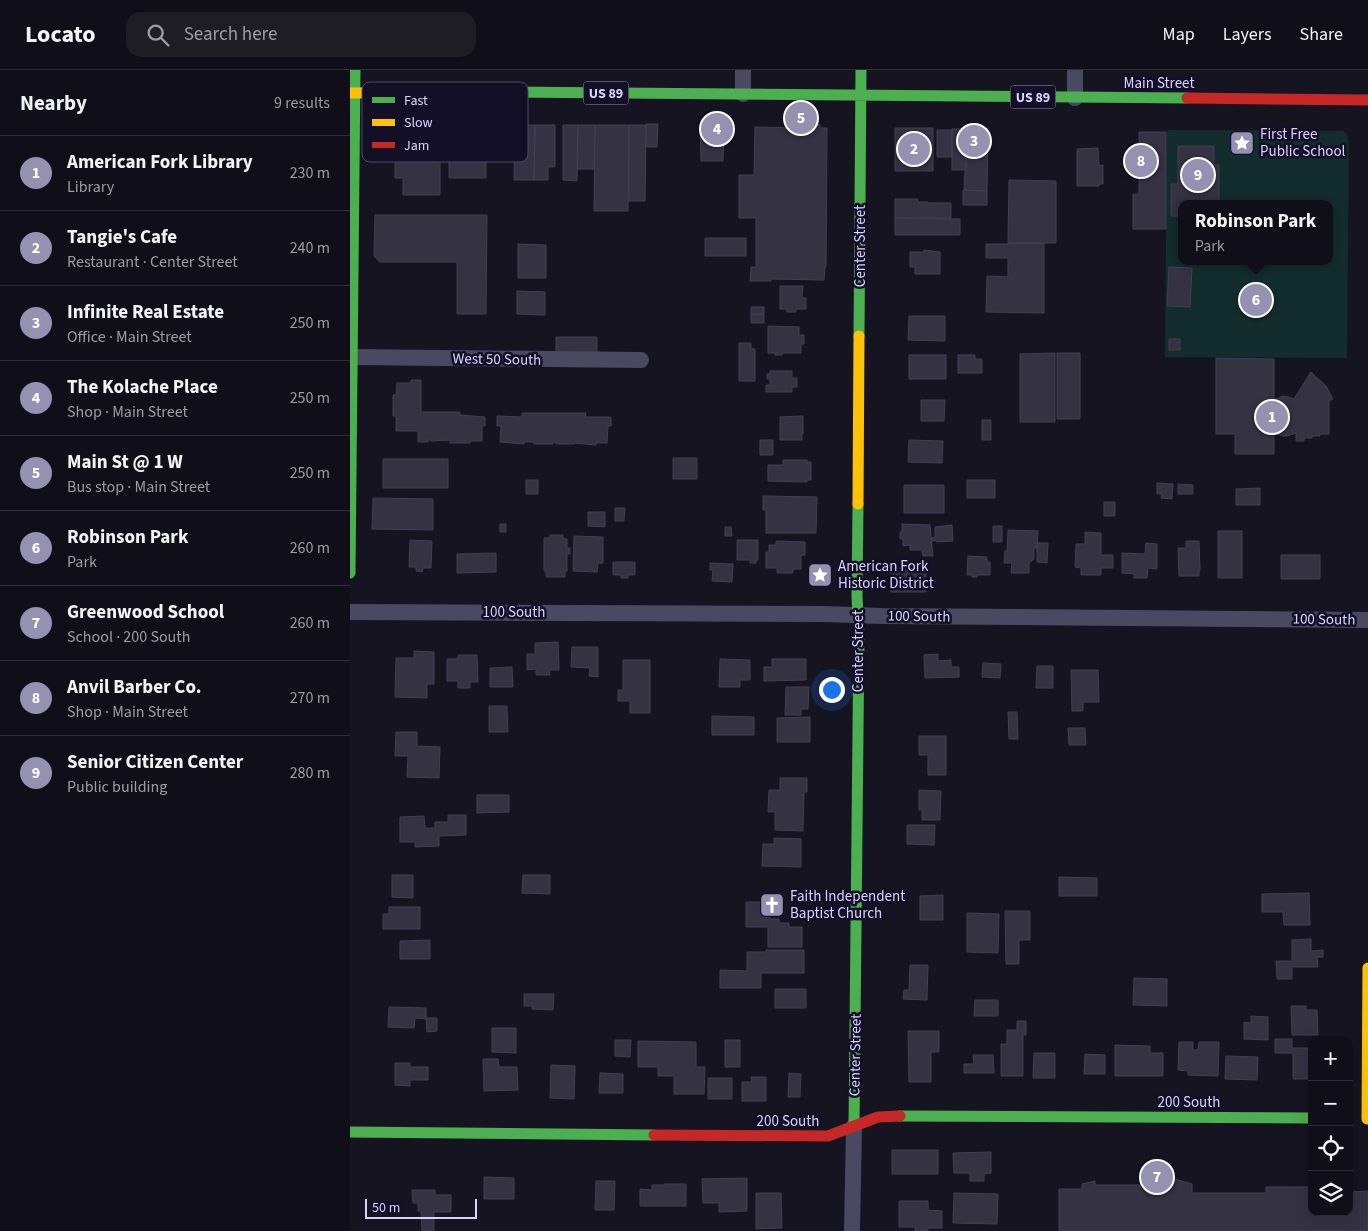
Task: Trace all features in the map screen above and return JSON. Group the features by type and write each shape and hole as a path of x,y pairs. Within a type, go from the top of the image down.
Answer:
{"street":[{"path":"350,573 352,93 355,70"},
{"path":"743,70 743,94"},
{"name":"Center Street","path":"852,1231 859,672 857,587 861,70"},
{"path":"1075,70 1075,98"},
{"name":"Main Street","path":"528,92 1368,100"},
{"name":"West 50 South","path":"352,357 641,360"},
{"name":"100 South","path":"350,612 858,614 1368,620"},
{"path":"1364,1118 1368,968"},
{"name":"200 South","path":"350,1132 828,1136 884,1116 1308,1118"}],"green space":[{"path":"1167,130 1343,131 1346,133 1349,142 1347,358 1165,357"}],"building":[{"path":"646,124 658,124 657,147 646,147"},
{"path":"806,124 820,124 820,128 827,128 826,267 824,280 771,279 771,281 750,281 751,267 756,267 756,218 739,218 739,175 754,175 755,127 806,128"},
{"path":"528,125 535,125 534,180 514,180 514,162 528,162"},
{"path":"535,125 555,125 555,167 548,167 548,180 534,180"},
{"path":"563,125 578,125 577,181 563,180"},
{"path":"578,125 595,125 594,169 577,169"},
{"path":"595,125 629,125 628,211 594,211"},
{"path":"629,125 646,125 645,201 629,201"},
{"path":"700,125 724,127 723,161 701,161"},
{"path":"895,128 933,128 933,171 895,171"},
{"path":"968,128 988,128 987,191 964,190 966,152 968,152"},
{"path":"952,129 968,129 966,170 952,170"},
{"path":"937,130 952,130 952,157 937,157"},
{"path":"1139,132 1166,132 1166,229 1133,229 1133,194 1139,194"},
{"path":"1178,146 1214,146 1214,165 1219,165 1219,200 1178,200 1178,216 1171,216 1171,184 1178,184"},
{"path":"1098,148 1099,166 1103,165 1103,184 1099,184 1099,186 1077,186 1077,149"},
{"path":"395,162 440,162 440,195 403,195 403,178 395,178"},
{"path":"449,162 486,162 486,178 449,178"},
{"path":"1009,180 1056,181 1056,243 1008,243"},
{"path":"963,190 987,191 987,205 963,205"},
{"path":"895,199 918,199 918,202 928,203 951,203 951,218 895,218"},
{"path":"375,215 487,215 486,314 457,314 457,262 380,262 374,256"},
{"path":"895,218 960,219 960,235 895,235"},
{"path":"705,238 746,238 746,256 705,256"},
{"path":"1044,243 1044,313 986,312 987,276 1008,277 1008,258 986,258 986,244"},
{"path":"518,244 546,245 546,278 518,278"},
{"path":"924,250 940,252 940,274 915,274 915,267 910,267 910,252 924,252"},
{"path":"1169,267 1192,268 1190,307 1167,306"},
{"path":"780,286 803,286 802,298 806,298 806,309 796,309 796,312 787,312 787,309 780,309"},
{"path":"517,291 545,292 545,315 517,314"},
{"path":"751,307 764,307 764,314 751,314"},
{"path":"751,314 764,314 764,323 751,323"},
{"path":"909,316 945,316 945,341 908,340"},
{"path":"768,326 799,327 799,335 804,335 801,353 775,355 775,353 768,353"},
{"path":"556,337 597,337 597,354 556,354"},
{"path":"1169,339 1180,339 1180,350 1169,350"},
{"path":"739,343 751,343 751,349 755,349 755,381 739,381"},
{"path":"1055,353 1055,422 1020,422 1020,354"},
{"path":"1057,353 1080,353 1080,419 1057,419"},
{"path":"909,355 946,355 946,379 909,379"},
{"path":"958,355 975,355 975,359 982,359 982,373 958,373"},
{"path":"1216,358 1274,359 1274,400 1283,396 1294,399 1311,372 1326,386 1333,399 1329,401 1329,434 1320,434 1320,436 1312,436 1312,438 1304,438 1304,441 1296,441 1296,433 1283,436 1274,433 1274,454 1235,454 1235,434 1216,434"},
{"path":"770,371 792,371 792,378 797,378 797,387 792,387 792,392 766,392 766,385 770,385 770,379 767,379 767,374 770,374"},
{"path":"411,380 421,380 421,412 460,412 460,415 485,417 485,426 482,426 482,441 450,443 450,440 428,440 428,442 418,442 418,431 396,431 396,416 393,416 393,395 396,395 397,383 411,383"},
{"path":"921,400 945,400 944,421 921,421"},
{"path":"522,413 586,413 585,417 611,417 611,426 608,426 607,443 596,443 596,445 556,444 556,442 553,442 553,444 534,444 534,442 524,442 524,444 500,442 501,426 497,426 497,416 522,417"},
{"path":"803,416 802,440 780,440 780,417"},
{"path":"982,420 991,420 991,440 982,440"},
{"path":"760,440 773,440 773,455 760,455"},
{"path":"909,440 943,441 942,463 908,462"},
{"path":"673,458 697,458 697,479 673,479"},
{"path":"383,459 448,459 448,488 383,488"},
{"path":"783,460 807,460 807,462 811,462 811,480 807,480 807,482 768,481 768,465 783,465"},
{"path":"526,480 538,480 538,494 526,494"},
{"path":"967,480 995,480 995,498 967,498"},
{"path":"1157,483 1173,484 1172,499 1161,498 1162,494 1157,494"},
{"path":"1178,484 1193,485 1193,494 1178,494"},
{"path":"904,485 944,485 944,513 904,513"},
{"path":"1260,488 1260,505 1236,505 1236,489"},
{"path":"763,496 817,497 816,533 766,533 766,510 763,510"},
{"path":"373,498 433,499 433,530 372,529"},
{"path":"1104,502 1115,502 1115,516 1104,516"},
{"path":"615,508 625,508 624,521 615,521"},
{"path":"588,512 605,512 605,527 588,526"},
{"path":"500,524 506,524 506,532 500,532"},
{"path":"902,524 930,525 933,556 923,556 922,550 910,550 910,545 903,546 903,539 900,539"},
{"path":"952,525 953,541 932,541 932,538 935,537 935,527"},
{"path":"993,526 1002,526 1002,542 993,542"},
{"path":"725,527 731,527 732,536 725,536"},
{"path":"1008,530 1038,531 1037,548 1034,548 1034,559 1029,563 1029,573 1011,573 1012,563 1004,563 1005,551 1007,551"},
{"path":"1218,531 1242,531 1242,578 1218,578"},
{"path":"1085,532 1101,533 1101,555 1113,555 1113,568 1101,568 1101,575 1081,575 1081,568 1075,567 1076,544 1085,544"},
{"path":"550,535 563,535 563,538 567,539 567,548 570,548 570,554 567,554 565,577 546,577 546,571 544,571 544,538 550,538"},
{"path":"574,536 603,537 603,563 598,563 597,572 573,571"},
{"path":"410,540 432,541 431,568 423,568 422,572 416,571 416,567 409,567"},
{"path":"737,540 758,540 758,560 756,560 756,563 750,563 750,560 737,560"},
{"path":"776,541 805,542 805,555 801,555 801,569 793,569 793,573 777,573 777,568 766,568 766,552 769,552 769,545 776,545"},
{"path":"1186,541 1199,541 1199,576 1179,576 1178,548 1186,548"},
{"path":"1037,543 1048,543 1047,563 1037,562"},
{"path":"1146,543 1157,544 1157,569 1148,568 1147,578 1134,578 1134,574 1122,573 1122,553 1145,554"},
{"path":"496,553 496,572 457,573 457,554"},
{"path":"1281,555 1320,555 1320,579 1281,579"},
{"path":"968,556 987,557 987,562 990,562 990,575 972,577 972,575 967,575"},
{"path":"613,562 635,562 635,575 621,578 621,575 613,575"},
{"path":"710,563 733,564 732,582 712,581 713,570 710,570"},
{"path":"891,569 926,569 926,592 891,592"},
{"path":"558,642 559,670 549,670 550,675 536,675 536,669 527,670 527,654 535,654 535,643"},
{"path":"572,647 598,647 598,677 589,676 590,668 571,667"},
{"path":"414,651 434,652 434,684 427,684 427,698 395,697 396,658 414,658"},
{"path":"938,654 938,661 951,660 951,667 959,667 959,677 925,678 924,655"},
{"path":"458,655 477,655 478,682 470,682 470,688 458,688 458,681 447,681 447,659 458,659"},
{"path":"720,659 750,660 750,680 740,680 740,687 719,687"},
{"path":"772,659 806,659 806,680 764,681 764,667 772,667"},
{"path":"623,660 650,660 650,713 630,713 630,701 618,701 618,690 623,690"},
{"path":"983,663 1001,664 1000,678 982,677"},
{"path":"1037,666 1053,666 1053,688 1036,688"},
{"path":"512,667 513,687 490,687 490,668"},
{"path":"1071,670 1098,670 1099,702 1083,702 1083,711 1072,711"},
{"path":"786,687 809,687 808,709 801,709 801,715 785,715"},
{"path":"489,706 507,706 508,732 489,732"},
{"path":"1008,712 1017,712 1018,739 1009,739"},
{"path":"712,716 754,717 754,735 712,735"},
{"path":"810,717 810,742 777,742 777,718"},
{"path":"1068,728 1085,728 1086,745 1069,745"},
{"path":"396,732 417,732 417,746 440,747 439,778 407,777 408,756 395,756"},
{"path":"919,736 946,736 946,775 928,775 928,755 919,755"},
{"path":"780,778 807,778 807,792 804,792 803,831 775,830 775,812 768,812 769,790 780,790"},
{"path":"919,790 941,791 940,820 922,820 922,810 919,810"},
{"path":"477,795 509,795 509,812 477,813"},
{"path":"448,815 466,815 466,835 439,836 439,846 415,847 415,842 400,842 400,817 424,816 425,828 435,828 435,822 448,822"},
{"path":"907,825 935,825 934,845 907,844"},
{"path":"774,838 801,839 801,867 762,866 763,844 774,844"},
{"path":"392,875 413,875 413,898 392,897"},
{"path":"523,875 550,875 550,894 522,893"},
{"path":"1059,877 1097,878 1097,896 1059,896"},
{"path":"1309,893 1310,925 1284,925 1283,912 1262,912 1262,894"},
{"path":"943,895 943,920 920,920 920,896"},
{"path":"746,902 770,902 770,919 779,919 779,923 789,923 789,927 802,927 802,947 768,947 768,927 746,927"},
{"path":"389,907 420,907 420,929 383,929 383,914 389,914"},
{"path":"1005,911 1030,911 1030,940 1019,940 1019,964 1006,964"},
{"path":"967,913 999,914 998,953 967,952"},
{"path":"1311,939 1311,951 1323,950 1323,957 1317,957 1318,967 1292,967 1292,979 1277,979 1276,961 1292,961 1292,940"},
{"path":"430,940 430,959 400,959 400,941"},
{"path":"766,950 804,950 804,973 761,973 761,988 720,988 720,970 747,971 747,952 766,952"},
{"path":"910,965 928,965 927,1000 903,999 904,990 909,990"},
{"path":"1134,978 1167,979 1167,1006 1133,1005"},
{"path":"775,989 806,989 806,1008 775,1008"},
{"path":"524,994 554,994 553,1010 532,1009 532,1006 524,1006"},
{"path":"975,1000 998,1000 998,1016 974,1016"},
{"path":"1291,1006 1306,1006 1306,1010 1317,1010 1318,1035 1292,1035"},
{"path":"389,1007 426,1008 426,1019 415,1018 414,1028 388,1027"},
{"path":"1251,1016 1268,1017 1268,1040 1244,1039 1244,1022 1251,1023"},
{"path":"426,1018 437,1018 437,1031 427,1032"},
{"path":"1017,1021 1026,1021 1026,1035 1023,1035 1023,1076 1001,1076 1001,1044 1007,1044 1007,1030 1017,1030"},
{"path":"492,1028 516,1028 516,1053 492,1052"},
{"path":"908,1031 939,1031 939,1052 931,1052 931,1082 909,1082"},
{"path":"1275,1039 1292,1039 1292,1048 1308,1048 1308,1079 1293,1079 1293,1053 1275,1053"},
{"path":"615,1040 631,1040 630,1057 615,1056"},
{"path":"725,1040 740,1040 740,1067 725,1067"},
{"path":"638,1041 696,1042 696,1067 705,1067 704,1094 674,1094 674,1076 658,1076 658,1067 638,1067"},
{"path":"1179,1042 1193,1042 1193,1050 1198,1050 1199,1042 1219,1042 1218,1076 1188,1075 1188,1071 1178,1070"},
{"path":"1115,1045 1150,1046 1150,1053 1163,1053 1163,1076 1115,1076"},
{"path":"1034,1053 1055,1053 1055,1078 1033,1078"},
{"path":"1085,1054 1105,1055 1105,1074 1084,1074"},
{"path":"973,1055 993,1055 994,1073 964,1073 964,1064 974,1064"},
{"path":"1226,1056 1258,1057 1257,1080 1225,1079"},
{"path":"483,1059 498,1059 499,1067 517,1067 518,1090 484,1091"},
{"path":"395,1063 410,1063 410,1067 428,1067 428,1080 410,1080 410,1086 395,1085"},
{"path":"551,1065 575,1066 574,1099 550,1098"},
{"path":"600,1073 623,1074 623,1093 599,1093"},
{"path":"789,1073 801,1074 800,1097 788,1097"},
{"path":"751,1077 766,1077 766,1101 742,1101 742,1082 752,1082"},
{"path":"708,1078 732,1078 732,1099 708,1099"},
{"path":"892,1150 938,1150 938,1174 892,1174"},
{"path":"991,1152 991,1173 984,1174 984,1181 970,1181 970,1173 954,1173 953,1153"},
{"path":"484,1177 514,1178 514,1199 484,1199"},
{"path":"747,1178 747,1211 719,1212 719,1203 703,1203 702,1179"},
{"path":"1171,1178 1192,1184 1192,1193 1266,1193 1266,1187 1308,1187 1308,1216 1353,1216 1353,1192 1368,1191 1368,1231 1059,1231 1059,1189 1082,1189 1082,1184 1095,1181 1095,1185 1171,1185"},
{"path":"596,1181 615,1181 614,1210 595,1210"},
{"path":"686,1184 686,1206 640,1206 640,1189 652,1190 652,1185"},
{"path":"412,1190 435,1190 435,1195 451,1195 451,1212 434,1212 434,1231 422,1231 421,1211 418,1211 418,1203 413,1203"},
{"path":"756,1193 781,1193 782,1228 756,1229"},
{"path":"954,1193 998,1194 997,1224 953,1223"},
{"path":"899,1201 928,1201 928,1210 942,1211 942,1228 928,1228 928,1231 915,1231 915,1227 899,1227"}],"traffic: fast":[{"path":"350,573 355,70"},
{"path":"859,336 861,70"},
{"path":"528,92 1187,98"},
{"path":"854,1126 859,633 857,597 858,504"},
{"path":"900,1116 1308,1118"},
{"path":"350,1132 654,1135"}],"traffic: slow":[{"path":"350,93 362,93"},
{"path":"858,504 859,336"},
{"path":"1367,1119 1368,968"}],"traffic: jam":[{"path":"1187,98 1368,100"},
{"path":"654,1135 828,1136 878,1117 900,1116"}],"place":[{"name":"Main St @ 1 W","path":"801,118"},
{"name":"The Kolache Place","path":"717,129"},
{"name":"Infinite Real Estate","path":"974,141"},
{"name":"First Free Public School","path":"1242,143"},
{"name":"Tangie's Cafe","path":"914,149"},
{"name":"Anvil Barber Co.","path":"1141,161"},
{"name":"Senior Citizen Center","path":"1198,175"},
{"name":"Robinson Park","path":"1256,300"},
{"name":"American Fork Library","path":"1272,417"},
{"name":"American Fork Historic District","path":"820,575"},
{"name":"Faith Independent Baptist Church","path":"772,905"},
{"name":"Greenwood School","path":"1157,1177"}]}
